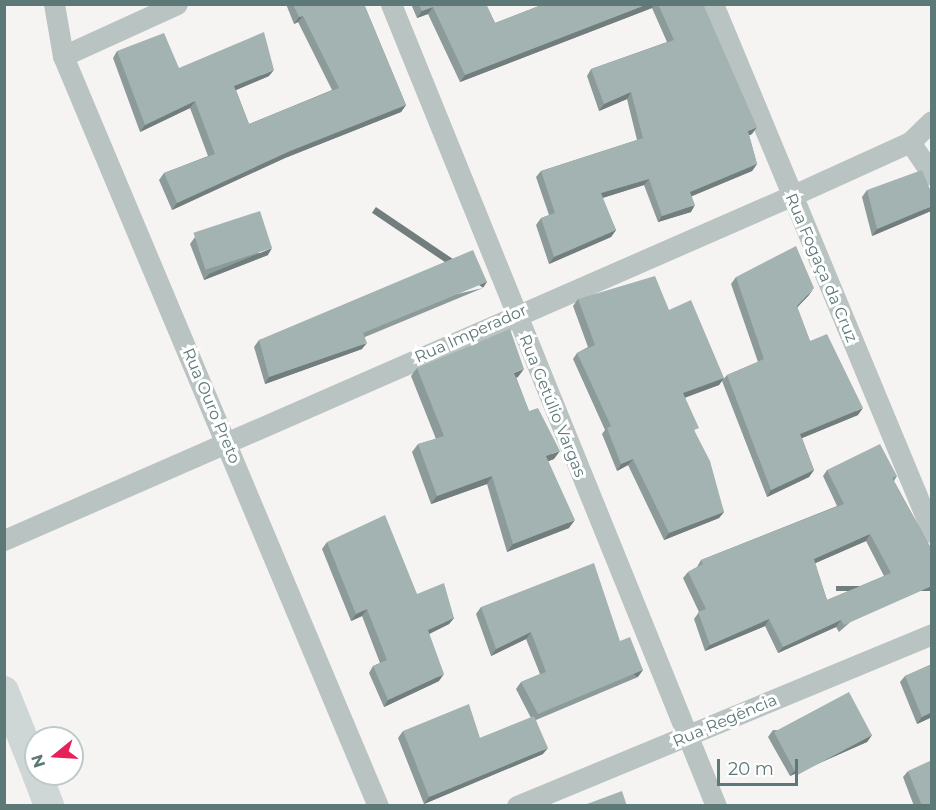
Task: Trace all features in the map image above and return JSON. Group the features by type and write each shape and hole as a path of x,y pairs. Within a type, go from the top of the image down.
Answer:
{"street":[{"name":"Rua Ouro Preto","path":"54,4 63,56 378,806"},
{"path":"63,56 177,4"},
{"name":"Rua Getúlio Vargas","path":"391,4 716,806"},
{"name":"Rua Fogaça da Cruz","path":"713,4 932,532"},
{"name":"Rua Imperador","path":"4,540 515,314 791,196 910,142 932,121"},
{"path":"910,142 932,175"},
{"name":"Rua Regência","path":"517,806 932,634"},
{"path":"4,690 24,740"},
{"path":"42,786 49,806"}],"building":[{"path":"293,4 364,4 406,105 290,151 177,203 164,173 215,154 195,101 145,125 117,51 164,33 179,68 264,32 274,70 234,86 249,124 339,88 303,16 299,17"},
{"path":"419,4 486,4 495,23 544,4 648,4 465,75 433,7 422,11"},
{"path":"658,4 703,4 757,127 748,131 757,164 690,192 695,205 662,216 649,179 601,193 616,230 554,257 541,218 555,213 541,171 643,138 631,92 604,104 591,69 674,40"},
{"path":"922,170 932,194 932,206 877,229 867,190"},
{"path":"260,211 272,248 205,270 193,233"},
{"path":"796,246 814,288 797,306 810,341 827,334 863,408 800,434 814,470 771,490 727,375 764,359 736,277"},
{"path":"473,250 487,282 363,333 367,343 269,377 259,340"},
{"path":"655,276 669,310 691,300 724,378 683,393 699,428 694,430 710,461 724,512 669,533 633,459 621,464 607,428 611,426 577,353 595,345 578,299"},
{"path":"510,329 524,369 514,373 529,411 538,408 560,451 546,456 575,520 513,544 492,476 437,496 418,444 444,436 417,368"},
{"path":"880,444 897,476 892,478 932,550 932,586 844,625 841,620 783,647 769,619 710,645 698,612 706,609 688,572 703,564 701,560 844,504 827,470","holes":["870,534 891,573 827,600 814,559"]},
{"path":"385,515 417,594 444,583 454,618 428,630 444,674 388,700 373,666 387,660 367,609 356,614 327,542"},
{"path":"594,563 620,641 630,637 643,670 538,714 521,682 546,672 531,632 496,649 481,607"},
{"path":"932,664 932,712 922,717 905,676"},
{"path":"849,692 872,735 797,775 774,732"},
{"path":"469,704 480,738 534,716 548,748 429,797 403,731"},
{"path":"932,760 932,806 922,806 908,771"},
{"path":"622,791 627,806 587,806 587,804"}]}
